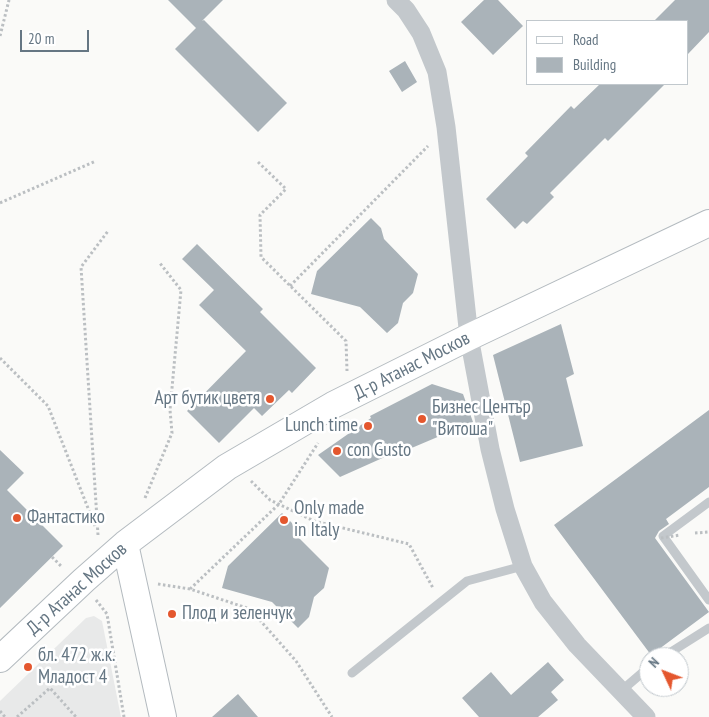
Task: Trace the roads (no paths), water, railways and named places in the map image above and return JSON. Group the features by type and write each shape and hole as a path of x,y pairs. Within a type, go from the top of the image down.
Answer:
{"street":[{"path":"396,0 406,10 421,32 437,72 446,127 469,337 494,466 523,566 542,602 577,645 646,717"},
{"name":"Д-р Атанас Москов","path":"0,659 73,574 116,552 227,467 288,430 348,398 469,337 709,223"},
{"path":"116,552 163,717"}],"lane":[{"path":"709,502 663,536 709,600"},
{"path":"352,674 467,581 523,566"},
{"path":"678,647 709,628"},
{"path":"621,691 639,676"}],"place":[{"name":"Арт бутик цветя","path":"270,399"},
{"name":"Бизнес Център \"Витоша\"","path":"422,419"},
{"name":"Lunch time","path":"368,426"},
{"name":"con Gusto","path":"337,451"},
{"name":"Фантастико","path":"17,518"},
{"name":"Only made in Italy","path":"284,520"},
{"name":"Плод и зеленчук","path":"172,614"},
{"name":"бл. 472 ж.к. Младост 4","path":"28,667"}]}
